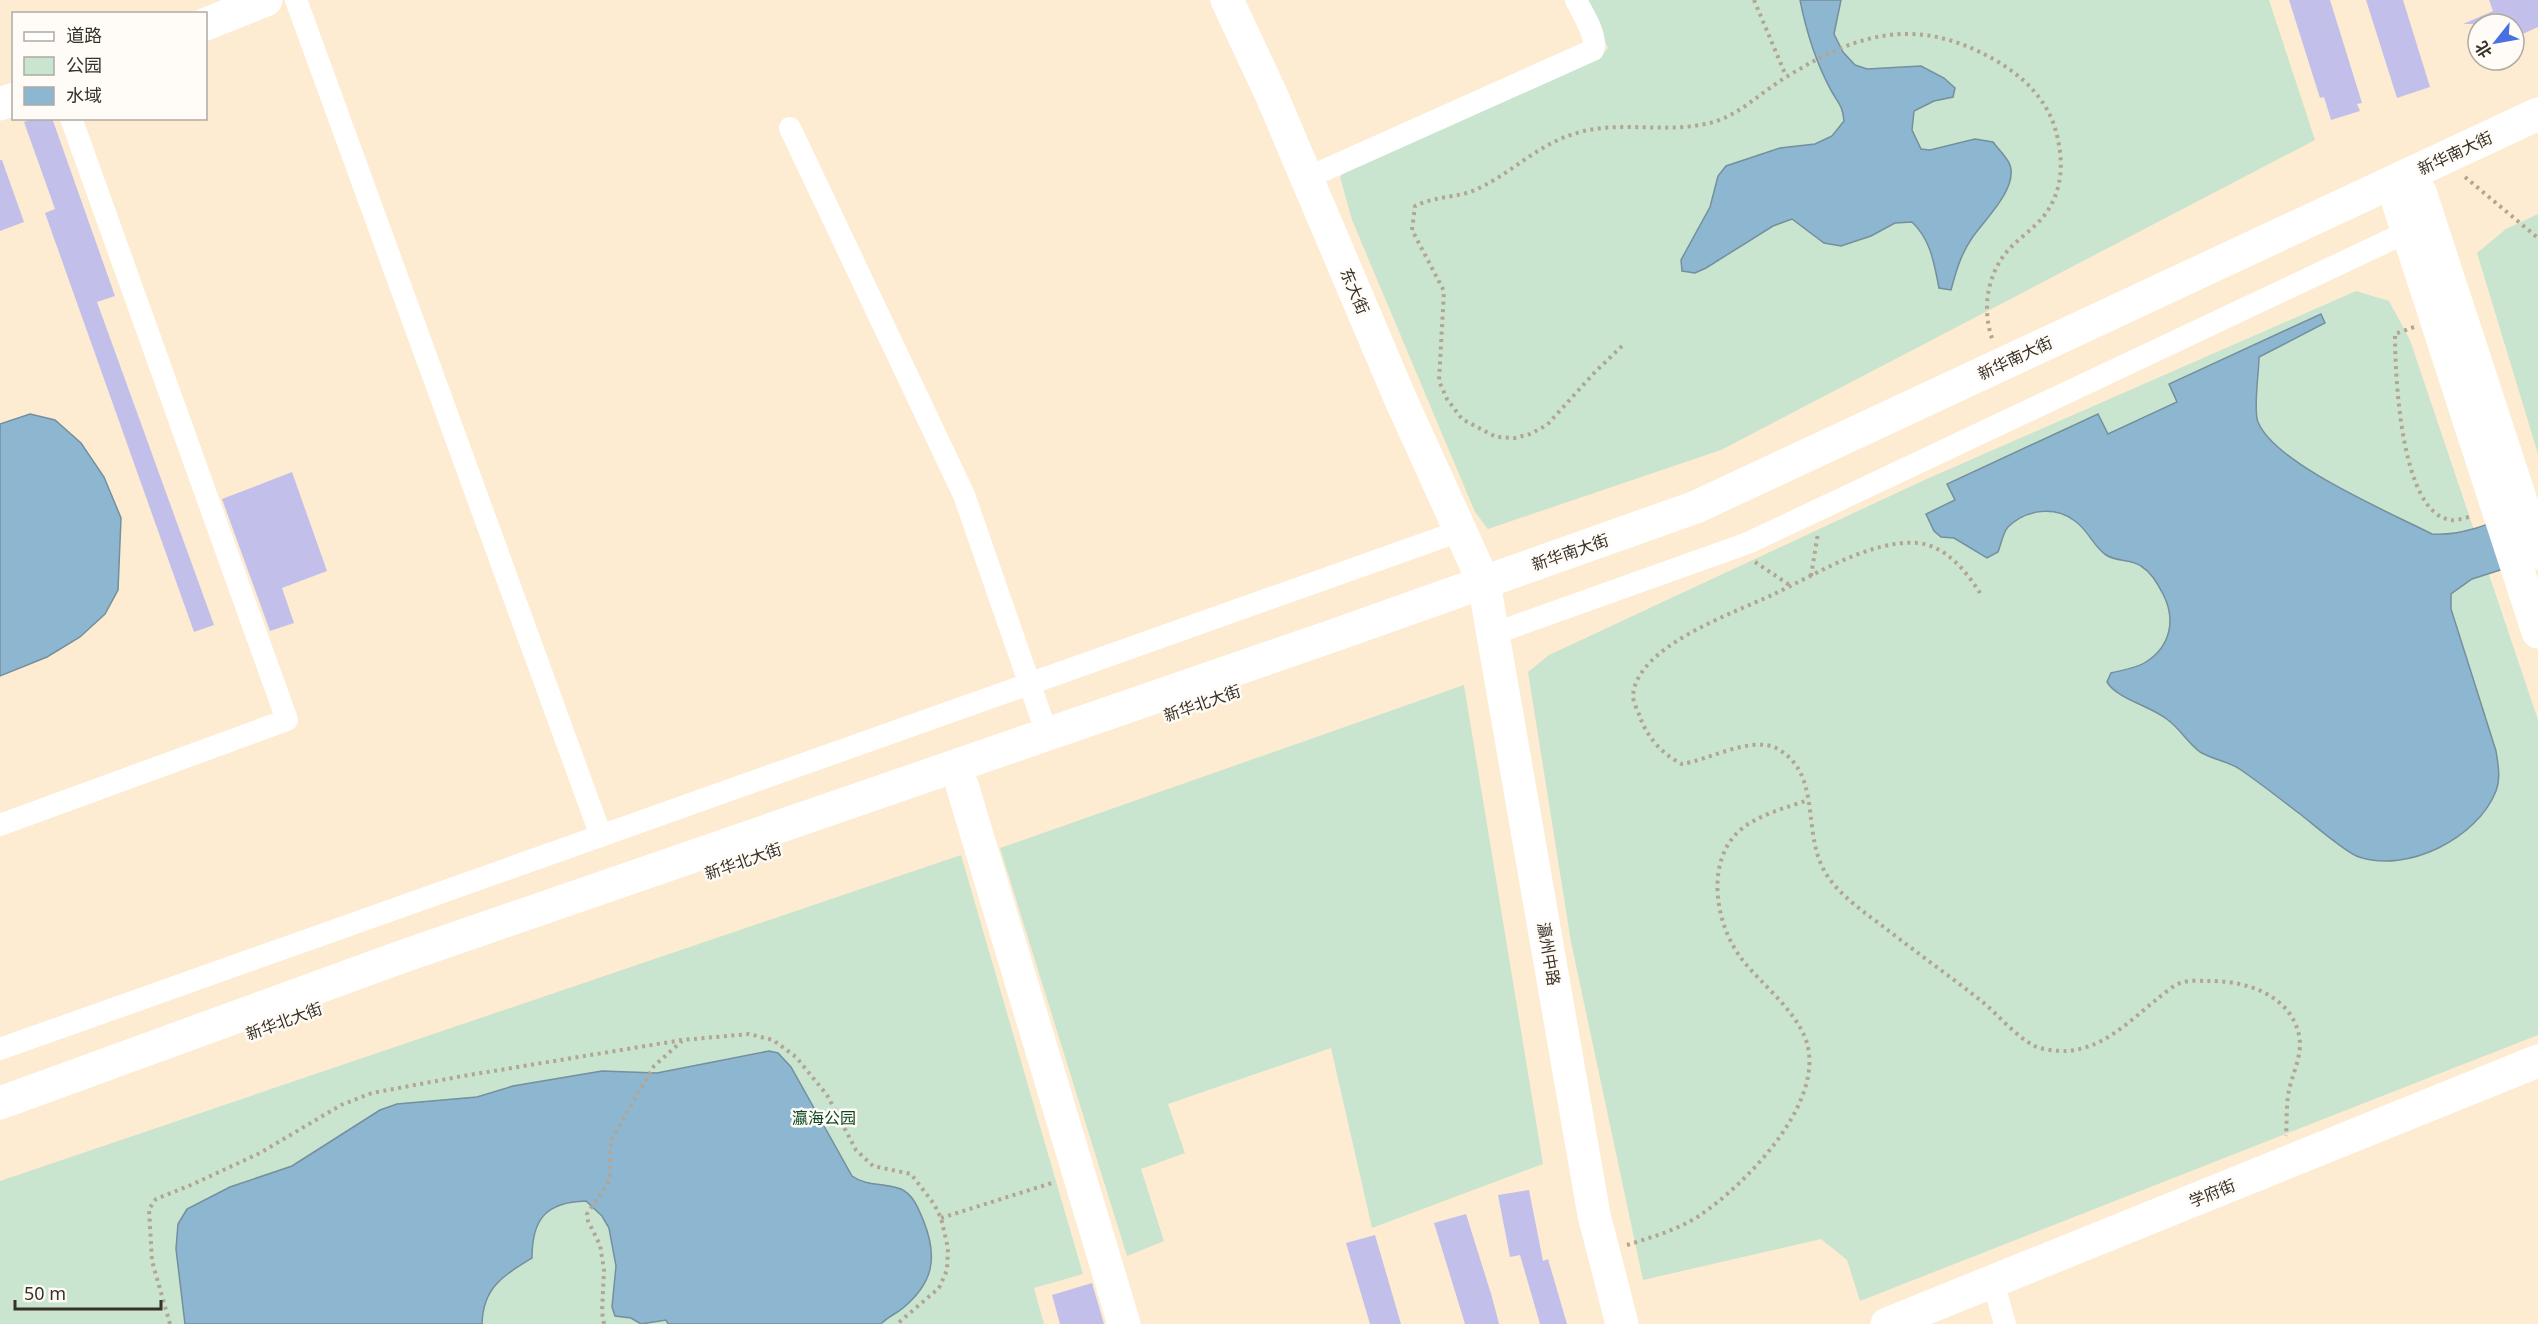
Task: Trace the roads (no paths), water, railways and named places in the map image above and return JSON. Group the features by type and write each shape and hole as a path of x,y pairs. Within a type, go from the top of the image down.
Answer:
{"main road":[{"path":"207,24 266,0"},
{"name":"东大街","path":"1227,0 1461,531 1488,606"},
{"name":"新华南大街","path":"1488,606 2538,114"},
{"name":"新华南大街","path":"1488,606 1704,526 2408,209 2461,173 2538,137"},
{"path":"2408,209 2436,319 2538,632"},
{"path":"2408,209 2538,553"},
{"name":"新华北大街","path":"0,1103 401,957 1047,734 1488,606"},
{"name":"新华北大街","path":"0,1125 408,976 1488,606"},
{"name":"瀛州中路","path":"1488,606 1592,1203 1622,1324"},
{"path":"962,785 1124,1324"},
{"name":"学府街","path":"1887,1324 2538,1061"}],"street":[{"path":"296,0 601,836"},
{"path":"1307,178 1593,50 1595,44 1592,33 1576,0"},
{"path":"0,825 287,720 72,120"},
{"path":"790,128 964,495 1047,734"},
{"path":"1488,606 1734,548 1822,508 2408,209"},
{"path":"0,1049 1461,531"},
{"path":"1993,1282 2005,1324"}],"water":[{"path":"1800,0 1841,0 1834,34 1843,52 1855,65 1867,69 1921,66 1944,78 1955,88 1953,97 1934,101 1914,111 1912,130 1921,149 1930,150 1975,139 1993,142 2009,162 2011,174 2005,194 1968,244 1959,263 1951,290 1939,288 1928,244 1912,222 1895,223 1871,236 1841,246 1824,243 1792,219 1773,226 1706,268 1695,273 1682,271 1681,260 1710,207 1718,176 1726,166 1780,148 1815,144 1832,136 1844,121 1842,109 1817,59"},
{"path":"2321,314 2325,323 2259,357 2256,400 2258,422 2269,438 2287,454 2336,486 2432,534 2472,529 2538,505 2538,558 2472,579 2451,594 2451,609 2496,751 2498,786 2487,808 2457,837 2418,856 2398,860 2378,861 2353,854 2246,773 2200,752 2168,720 2112,688 2107,682 2111,673 2146,662 2161,648 2169,631 2167,603 2156,582 2145,569 2137,564 2106,555 2080,525 2059,513 2032,513 2015,521 2006,529 1998,552 1987,558 1954,538 1941,537 1934,531 1926,514 1955,500 1947,484 2098,414 2108,434 2177,402 2169,384"},
{"path":"30,414 55,420 81,443 104,477 121,518 118,590 105,614 80,637 47,657 0,676 0,424"},
{"path":"769,1051 778,1053 791,1067 852,1176 864,1182 901,1189 915,1203 922,1217 931,1247 927,1279 913,1299 881,1324 668,1324 666,1320 641,1324 631,1318 615,1316 612,1307 616,1266 609,1228 602,1216 586,1201 560,1205 551,1209 544,1216 535,1233 532,1258 497,1284 486,1301 482,1324 185,1324 176,1249 178,1224 187,1209 230,1187 292,1166 380,1110 397,1104 477,1097 513,1086 602,1071 657,1073"}],"park label":[{"name":"瀛海公园","path":"824,1118"}]}
